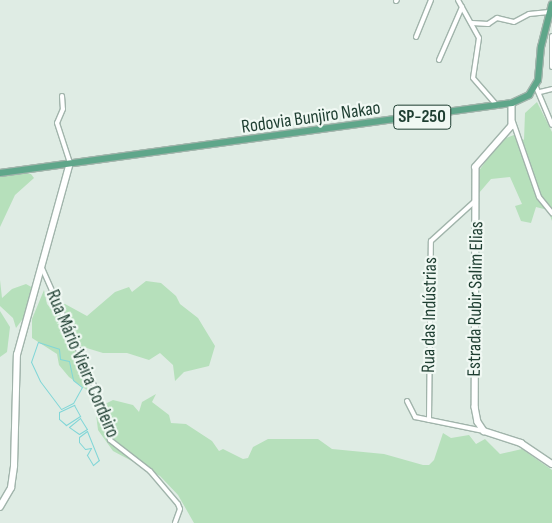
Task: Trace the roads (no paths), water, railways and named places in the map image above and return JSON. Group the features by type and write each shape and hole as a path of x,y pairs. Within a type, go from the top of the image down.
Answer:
{"main road":[{"path":"538,89 551,7"},
{"name":"Rodovia Bunjiro Nakao","path":"0,173 512,104 524,99 538,89"}],"street":[{"path":"416,37 431,0"},
{"path":"458,0 472,23 480,44 473,78 497,106"},
{"path":"439,60 462,7"},
{"path":"472,23 488,24 497,18 514,22 529,14 551,7"},
{"path":"552,36 552,67"},
{"path":"552,89 538,89 552,125"},
{"path":"0,506 10,488 14,466 16,355 70,163 58,123 63,110 62,96"},
{"path":"512,104 514,122 539,197 552,213"},
{"name":"Estrada Rubir Salim Elias","path":"484,431 478,422 475,407 477,164 514,122"},
{"name":"Rua das Indústrias","path":"429,420 431,241 477,200"},
{"name":"Rua Mário Vieira Cordeiro","path":"42,268 100,400 110,440 150,471 178,504 180,509 175,523"},
{"path":"407,401 415,417 484,431 521,443 552,464"}],"waterway":[{"path":"38,342 59,349 60,359 69,361 73,380 82,387 73,403 61,409 40,381 31,362 38,342"},
{"path":"74,405 80,416 66,425 59,419 59,412 74,405"},
{"path":"80,418 87,429 79,434 69,427 80,418"},
{"path":"87,431 99,460 93,465 87,455 91,448 85,449 79,442 79,437 87,431"}]}
